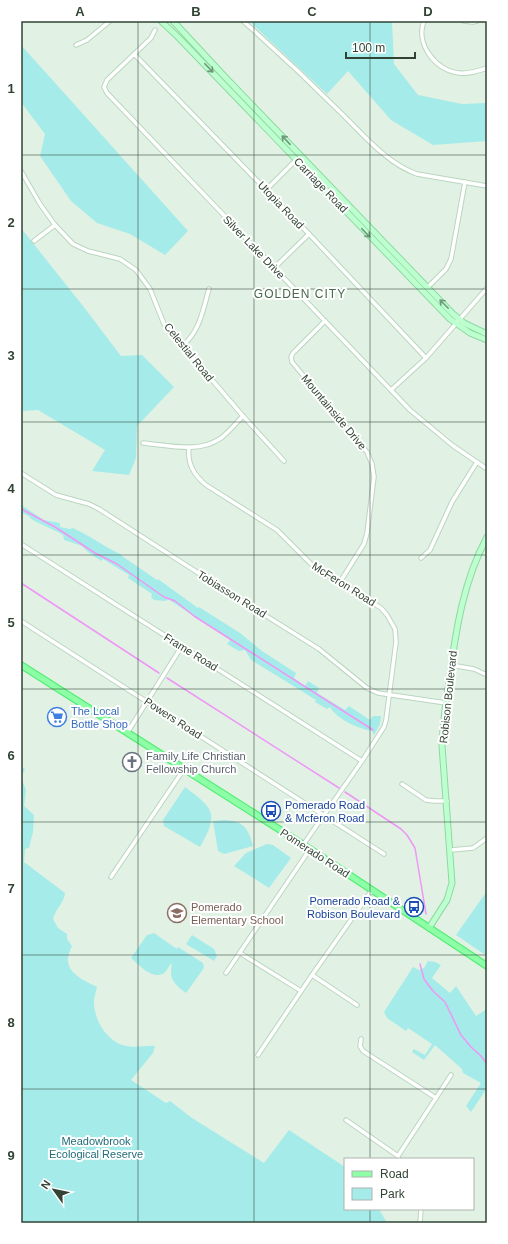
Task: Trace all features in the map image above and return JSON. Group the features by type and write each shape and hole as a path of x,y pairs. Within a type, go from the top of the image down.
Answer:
{"main road":[{"name":"Pomerado Road","path":"21,665 310,849 487,966"}],"street":[{"path":"76,45 87,40 110,21"},
{"name":"Carriage Road","path":"161,21 184,38 301,156 425,290 470,333 487,340"},
{"name":"Carriage Road","path":"173,21 184,38 296,160 354,215"},
{"path":"243,21 390,160 417,174 487,186"},
{"path":"424,21 422,32 425,49 430,57 443,68 458,73 472,73 487,68"},
{"path":"464,21 477,21"},
{"path":"134,54 151,38 155,30"},
{"name":"Silver Lake Drive","path":"134,54 107,80 104,88 107,93 410,410 452,445 487,469"},
{"name":"Utopia Road","path":"134,54 309,234 426,358"},
{"path":"266,190 301,156"},
{"name":"Celestial Road","path":"21,171 40,204 55,225 73,244 88,251 120,259 136,270 150,290 164,324 284,461"},
{"path":"425,290 446,269 452,259 466,182"},
{"path":"34,241 55,225"},
{"path":"274,268 309,234"},
{"path":"392,390 426,358 487,288"},
{"path":"182,346 194,334 209,289"},
{"name":"Mountainside Drive","path":"325,321 293,353 291,357 292,362 367,452 372,464 374,477 367,533 364,544 340,582"},
{"name":"Carriage Road","path":"458,322 487,334"},
{"path":"143,443 188,447 208,444 221,438 243,416"},
{"name":"McFeron Road","path":"188,447 188,456 191,468 199,479 277,530 309,563 381,608 395,629 396,642 384,727 303,845"},
{"path":"421,558 430,550 452,502 477,462"},
{"name":"Tobiasson Road","path":"21,473 56,495 89,504 99,509 319,649 367,688 378,693 389,695 446,702"},
{"name":"Robison Boulevard","path":"430,928 447,900 452,883 442,746 451,665 462,602 472,572 487,537"},
{"name":"Frame Road","path":"21,544 362,761"},
{"name":"Powers Road","path":"21,621 384,854"},
{"path":"126,733 182,646"},
{"path":"451,665 474,669 487,676"},
{"path":"111,877 184,769"},
{"path":"402,784 426,800 447,800"},
{"path":"450,850 473,848 487,838"},
{"path":"226,973 310,849"},
{"path":"258,1055 372,890"},
{"path":"240,953 301,991"},
{"path":"312,975 357,1005"},
{"path":"361,1039 360,1046 363,1051 436,1098"},
{"path":"346,1120 399,1158 451,1075"},
{"path":"420,1223 421,1210"}],"green space":[{"path":"249,21 392,21 394,64 418,95 462,104 487,103 487,141 433,145 391,120 348,71 327,94"},
{"path":"21,45 188,231 165,255 130,234 97,223 71,201 40,156 45,134 21,102"},
{"path":"21,228 121,356 142,355 174,387 137,426 136,458 129,475 92,471 105,450 38,410 21,411"},
{"path":"21,505 44,520 60,523 60,527 70,529 73,528 122,555 198,608 199,607 240,633 262,651 296,673 294,678 305,686 308,681 319,688 317,693 345,710 349,706 370,720 373,716 381,716 380,724 374,735 372,731 354,726 343,720 333,712 330,707 327,709 315,702 316,700 251,660 245,650 239,651 227,644 230,640 168,599 166,601 154,600 151,597 152,594 128,578 129,575 103,559 101,561 82,546 64,540 63,535 30,518 21,512"},
{"path":"21,767 25,769 21,777"},
{"name":"Meadowbrook Ecological Reserve","path":"21,777 26,790 24,806 34,815 33,832 29,848 25,849 24,862 65,893 65,896 53,919 58,928 67,934 67,939 72,946 68,958 69,967 80,978 97,987 94,1000 96,1016 103,1030 108,1036 114,1041 127,1046 155,1046 153,1053 131,1080 166,1103 170,1101 192,1118 264,1163 289,1130 344,1166 344,1210 380,1210 387,1223 21,1223"},
{"path":"185,787 208,807 210,812 210,826 200,847 164,826 163,820"},
{"path":"224,820 241,824 247,830 253,846 224,854 218,851 213,821"},
{"path":"267,844 273,845 291,858 269,888 234,866 246,853"},
{"path":"487,891 487,956 456,935"},
{"path":"154,933 177,949 178,947 203,963 204,968 186,993 173,980 171,973 172,963 164,973 155,975 146,971 131,958 147,935"},
{"path":"192,935 214,949 217,956 214,961 186,944"},
{"path":"428,961 441,965 432,978 450,993 456,986 476,1016 487,1009 487,1088 471,1112 466,1106 481,1083 463,1073 462,1069 435,1045 424,1060 412,1052 414,1049 425,1055 432,1044 408,1028 406,1031 387,1018 384,1012 413,967 419,970 424,968"}],"waterway":[{"path":"21,508 55,527 95,553 117,564 164,597 175,601 194,616 373,730"},
{"path":"21,583 159,673"},
{"path":"167,678 339,788"},
{"path":"345,792 401,829 407,835 415,848 426,914"},
{"path":"420,964 424,979 433,991 445,1002 461,1035 487,1064"}],"place":[{"name":"The Local Bottle Shop","path":"57,717"},
{"name":"Family Life Christian Fellowship Church","path":"132,762"},
{"name":"Pomerado Road & Mcferon Road","path":"271,811"},
{"name":"Pomerado Road & Robison Boulevard","path":"414,907"},
{"name":"Pomerado Elementary School","path":"177,913"}],"district":[{"name":"GOLDEN CITY","path":"300,294"}]}
